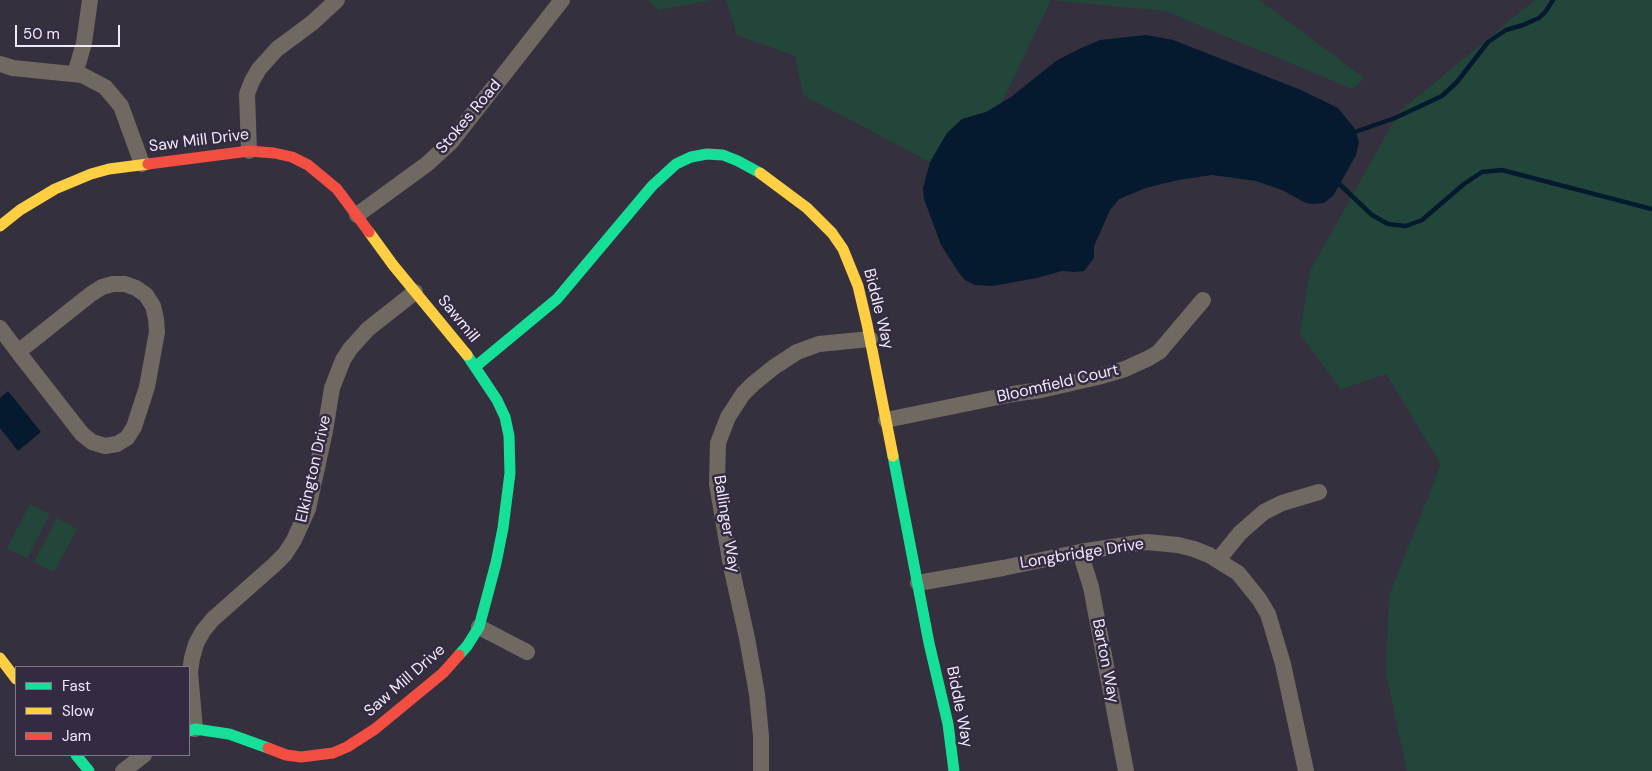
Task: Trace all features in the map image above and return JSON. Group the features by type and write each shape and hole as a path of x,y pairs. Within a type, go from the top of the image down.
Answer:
{"street":[{"path":"75,74 84,42 90,0"},
{"path":"249,151 247,94 252,81 259,69 272,54 312,23 337,0"},
{"name":"Stokes Road","path":"357,215 427,164 451,142 562,0"},
{"path":"0,64 13,68 75,74 94,80 105,87 121,106 142,164"},
{"name":"Saw Mill Drive","path":"0,226 37,198 72,180 109,169 249,151 274,153 292,157 308,165 337,189 415,292"},
{"name":"Biddle Way","path":"476,367 557,299 664,174 676,164 690,157 707,154 723,156 738,161 767,177 806,208 832,233 843,249 858,286 948,724 954,771"},
{"path":"0,328 18,352 82,434 92,442 104,446 117,444 128,438 134,427 147,387 157,332 153,306 146,296 136,288 125,284 113,284 102,287 18,352"},
{"name":"Sawmill","path":"415,292 476,367"},
{"name":"Elkington Drive","path":"192,730 190,672 196,644 203,631 213,619 274,566 294,540 308,509 336,373 359,338 415,292"},
{"name":"Bloomfield Court","path":"886,420 1041,390 1104,376 1125,369 1158,352 1204,300"},
{"name":"Ballinger Way","path":"761,771 762,736 756,694 717,484 718,443 728,417 743,394 774,367 797,352 819,344 870,339"},
{"name":"Saw Mill Drive","path":"192,730 216,732 243,738 286,755 301,757 332,753 347,747 375,729 430,684 467,646 479,626 496,563 503,528 511,454 505,417 498,400 476,367"},
{"path":"1218,560 1240,533 1264,512 1282,503 1319,492"},
{"name":"Longbridge Drive","path":"918,583 1131,544 1178,545 1194,549 1218,560 1238,573 1260,599 1268,614 1283,664 1306,771"},
{"name":"Barton Way","path":"1080,552 1090,588 1126,771"},
{"path":"479,626 527,652"},
{"path":"0,658 15,678"},
{"path":"77,756 89,771"},
{"path":"123,771 143,756"}],"green space":[{"path":"648,0 711,0 659,10"},
{"path":"726,0 1051,0 1002,102 930,162 803,95 795,56 737,35"},
{"path":"1051,0 1259,0 1364,78 1353,89 1165,11"},
{"path":"1535,0 1652,0 1652,771 1407,771 1386,673 1389,596 1441,464 1386,374 1341,389 1300,334 1310,271 1399,112"},
{"path":"30,504 50,514 27,558 7,548"},
{"path":"57,518 77,529 54,572 34,562"}],"water":[{"path":"1146,35 1173,40 1301,90 1338,108 1355,129 1359,142 1356,155 1333,196 1324,203 1312,204 1306,203 1282,190 1256,181 1212,175 1178,180 1146,188 1119,199 1110,210 1094,246 1094,258 1084,271 1062,271 1037,278 992,286 975,285 965,280 941,245 924,199 923,189 930,162 947,133 962,119 986,112 1011,97 1056,61 1077,50 1100,40"},
{"path":"8,391 41,432 18,451 0,428 0,398"}],"waterway":[{"path":"1352,133 1395,118 1442,96 1457,82 1488,42 1506,30 1539,18 1553,0"},
{"path":"1335,180 1372,215 1388,224 1406,226 1422,220 1464,184 1482,172 1502,170 1652,209"}],"traffic: fast":[{"path":"475,367 557,299 652,186 676,164 691,157 707,154 723,155 760,173"},
{"path":"459,655 479,627 496,563 503,528 510,473 509,436 505,417 497,400 467,355"},
{"path":"893,456 929,643 948,724 954,771"},
{"path":"190,731 195,729 229,734 268,748"},
{"path":"77,756 89,771"}],"traffic: slow":[{"path":"0,226 20,210 55,189 91,174 109,169 148,164"},
{"path":"760,173 807,208 832,233 843,249 858,286 893,456"},
{"path":"369,232 393,265 467,355"},
{"path":"0,658 15,678"}],"traffic: jam":[{"path":"148,164 249,151 292,157 308,165 337,189 369,232"},
{"path":"268,748 286,755 301,757 333,753 347,747 375,729 443,673 459,655"}]}
